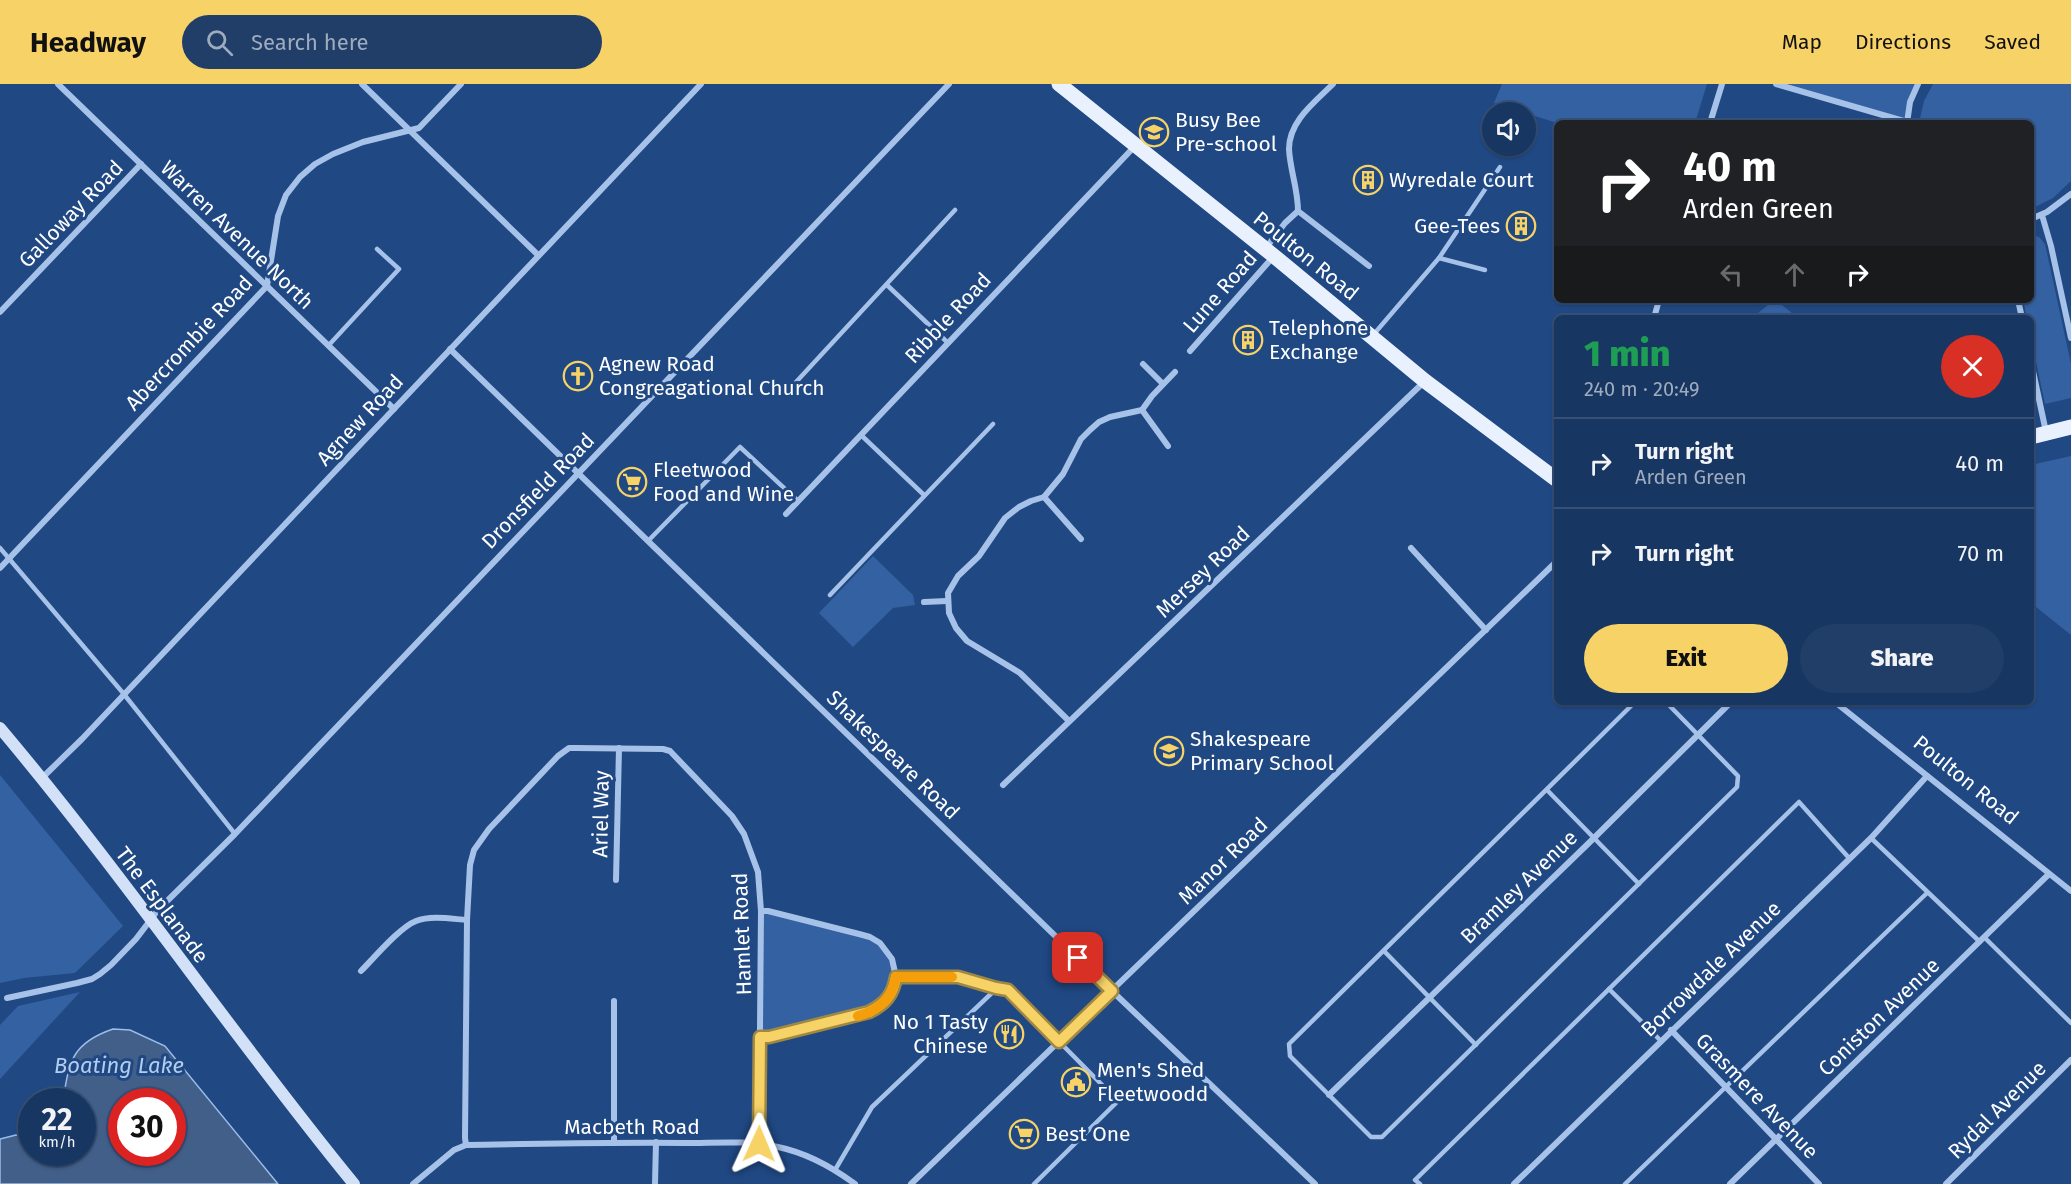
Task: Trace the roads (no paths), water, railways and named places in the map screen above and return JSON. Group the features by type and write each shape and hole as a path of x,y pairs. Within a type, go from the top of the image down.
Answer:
{"main road":[{"name":"Poulton Road","path":"1059,84 1269,252 1425,381 1554,478"},
{"path":"2038,435 2071,428"}],"street":[{"name":"Warren Avenue North","path":"58,84 394,409"},
{"path":"362,84 538,255"},
{"name":"Abercrombie Road","path":"0,568 267,286 278,216 286,195 300,177 315,164 333,154 363,142 419,128 461,84"},
{"name":"Agnew Road","path":"41,778 82,739 701,84"},
{"name":"Dronsfield Road","path":"7,998 93,979 111,965 198,869 235,834 949,84"},
{"path":"1333,84 1306,108 1292,137 1289,148 1298,194 1298,211 1369,266"},
{"path":"1711,120 1722,84"},
{"path":"1776,84 1897,120"},
{"path":"1907,120 1910,102 1918,84"},
{"name":"Ribble Road","path":"786,514 1135,145"},
{"name":"Galloway Road","path":"0,312 141,164"},
{"path":"2034,218 2042,215 2071,194"},
{"name":"Lune Road","path":"1190,351 1269,252 1285,223 1298,211"},
{"path":"2042,215 2071,338"},
{"name":"Shakespeare Road","path":"450,349 1112,991 1315,1184"},
{"path":"1143,364 1163,384"},
{"path":"1069,721 1020,673 967,641 956,628 949,613 948,593 958,576 979,556 1005,518 1019,507 1044,497 1064,474 1081,439 1090,430 1099,422 1110,417 1142,410 1174,372"},
{"name":"Mersey Road","path":"1003,785 1425,381"},
{"path":"2034,393 2038,435"},
{"path":"1142,410 1168,447"},
{"path":"1044,497 1081,539"},
{"path":"1411,548 1486,630"},
{"name":"Manor Road","path":"911,1184 1554,564"},
{"path":"924,602 947,602"},
{"name":"Bramley Avenue","path":"1329,1095 1728,705"},
{"name":"Poulton Road","path":"1839,705 2071,891"},
{"name":"The Esplanade","path":"0,728 41,778 291,1107 354,1184"},
{"name":"Hamlet Road","path":"466,1145 467,920 470,865 474,850 489,829 563,752 576,748 670,751 732,816 744,834 758,872 761,911 759,1144"},
{"name":"Ariel Way","path":"616,880 619,748"},
{"name":"Borrowdale Avenue","path":"1514,1184 1870,838 1927,776"},
{"name":"Coniston Avenue","path":"1730,1184 2049,874"},
{"path":"760,1037 769,1037 869,1012 890,997 896,977 892,959 887,950 870,937 761,911"},
{"path":"361,971 404,929 416,921 428,918 467,920"},
{"path":"614,1000 614,1143"},
{"name":"Grasmere Avenue","path":"1671,1030 1819,1184"},
{"name":"Rydal Avenue","path":"1946,1184 2071,1060"},
{"path":"655,1184 656,1142"},
{"name":"Macbeth Road","path":"466,1145 656,1142 759,1144 798,1152 835,1170 855,1184"},
{"path":"413,1184 454,1150 466,1145"}],"lane":[{"path":"1372,336 1439,258 1500,167"},
{"path":"785,394 956,210"},
{"path":"328,346 399,269 377,249"},
{"path":"1439,258 1485,270"},
{"path":"887,285 947,342"},
{"path":"830,594 993,424"},
{"path":"861,435 924,495"},
{"path":"648,541 740,447 798,501"},
{"path":"0,548 123,693 235,834"},
{"path":"1632,705 1548,791 1289,1044 1290,1056 1371,1137 1382,1137 1737,787 1738,776 1669,705"},
{"path":"1548,791 1639,884"},
{"path":"1420,1184 1415,1180 1798,802 1849,858"},
{"path":"1870,838 2071,1023"},
{"path":"1625,1184 1927,892"},
{"path":"1384,951 1476,1045"},
{"path":"896,977 958,977 1008,990 1118,1101 1034,1184"},
{"path":"835,1170 872,1107 996,988"},
{"path":"1609,989 1660,1040"}],"water":[{"name":"Boating Lake","path":"113,1029 130,1030 165,1046 278,1184 0,1184 0,1139 16,1135 18,1135 18,1166 96,1166 96,1088 66,1088 75,1055 89,1041"}],"place":[{"name":"Busy Bee Pre-school","path":"1154,132"},
{"name":"Wyredale Court","path":"1368,180"},
{"name":"Gee-Tees","path":"1521,226"},
{"name":"Telephone Exchange","path":"1248,340"},
{"name":"Agnew Road Congreagational Church","path":"578,376"},
{"name":"Fleetwood Food and Wine","path":"632,482"},
{"name":"Shakespeare Primary School","path":"1169,751"},
{"name":"No 1 Tasty Chinese","path":"1009,1034"},
{"name":"Men's Shed Fleetwoodd","path":"1076,1082"},
{"name":"Best One","path":"1024,1134"}]}
